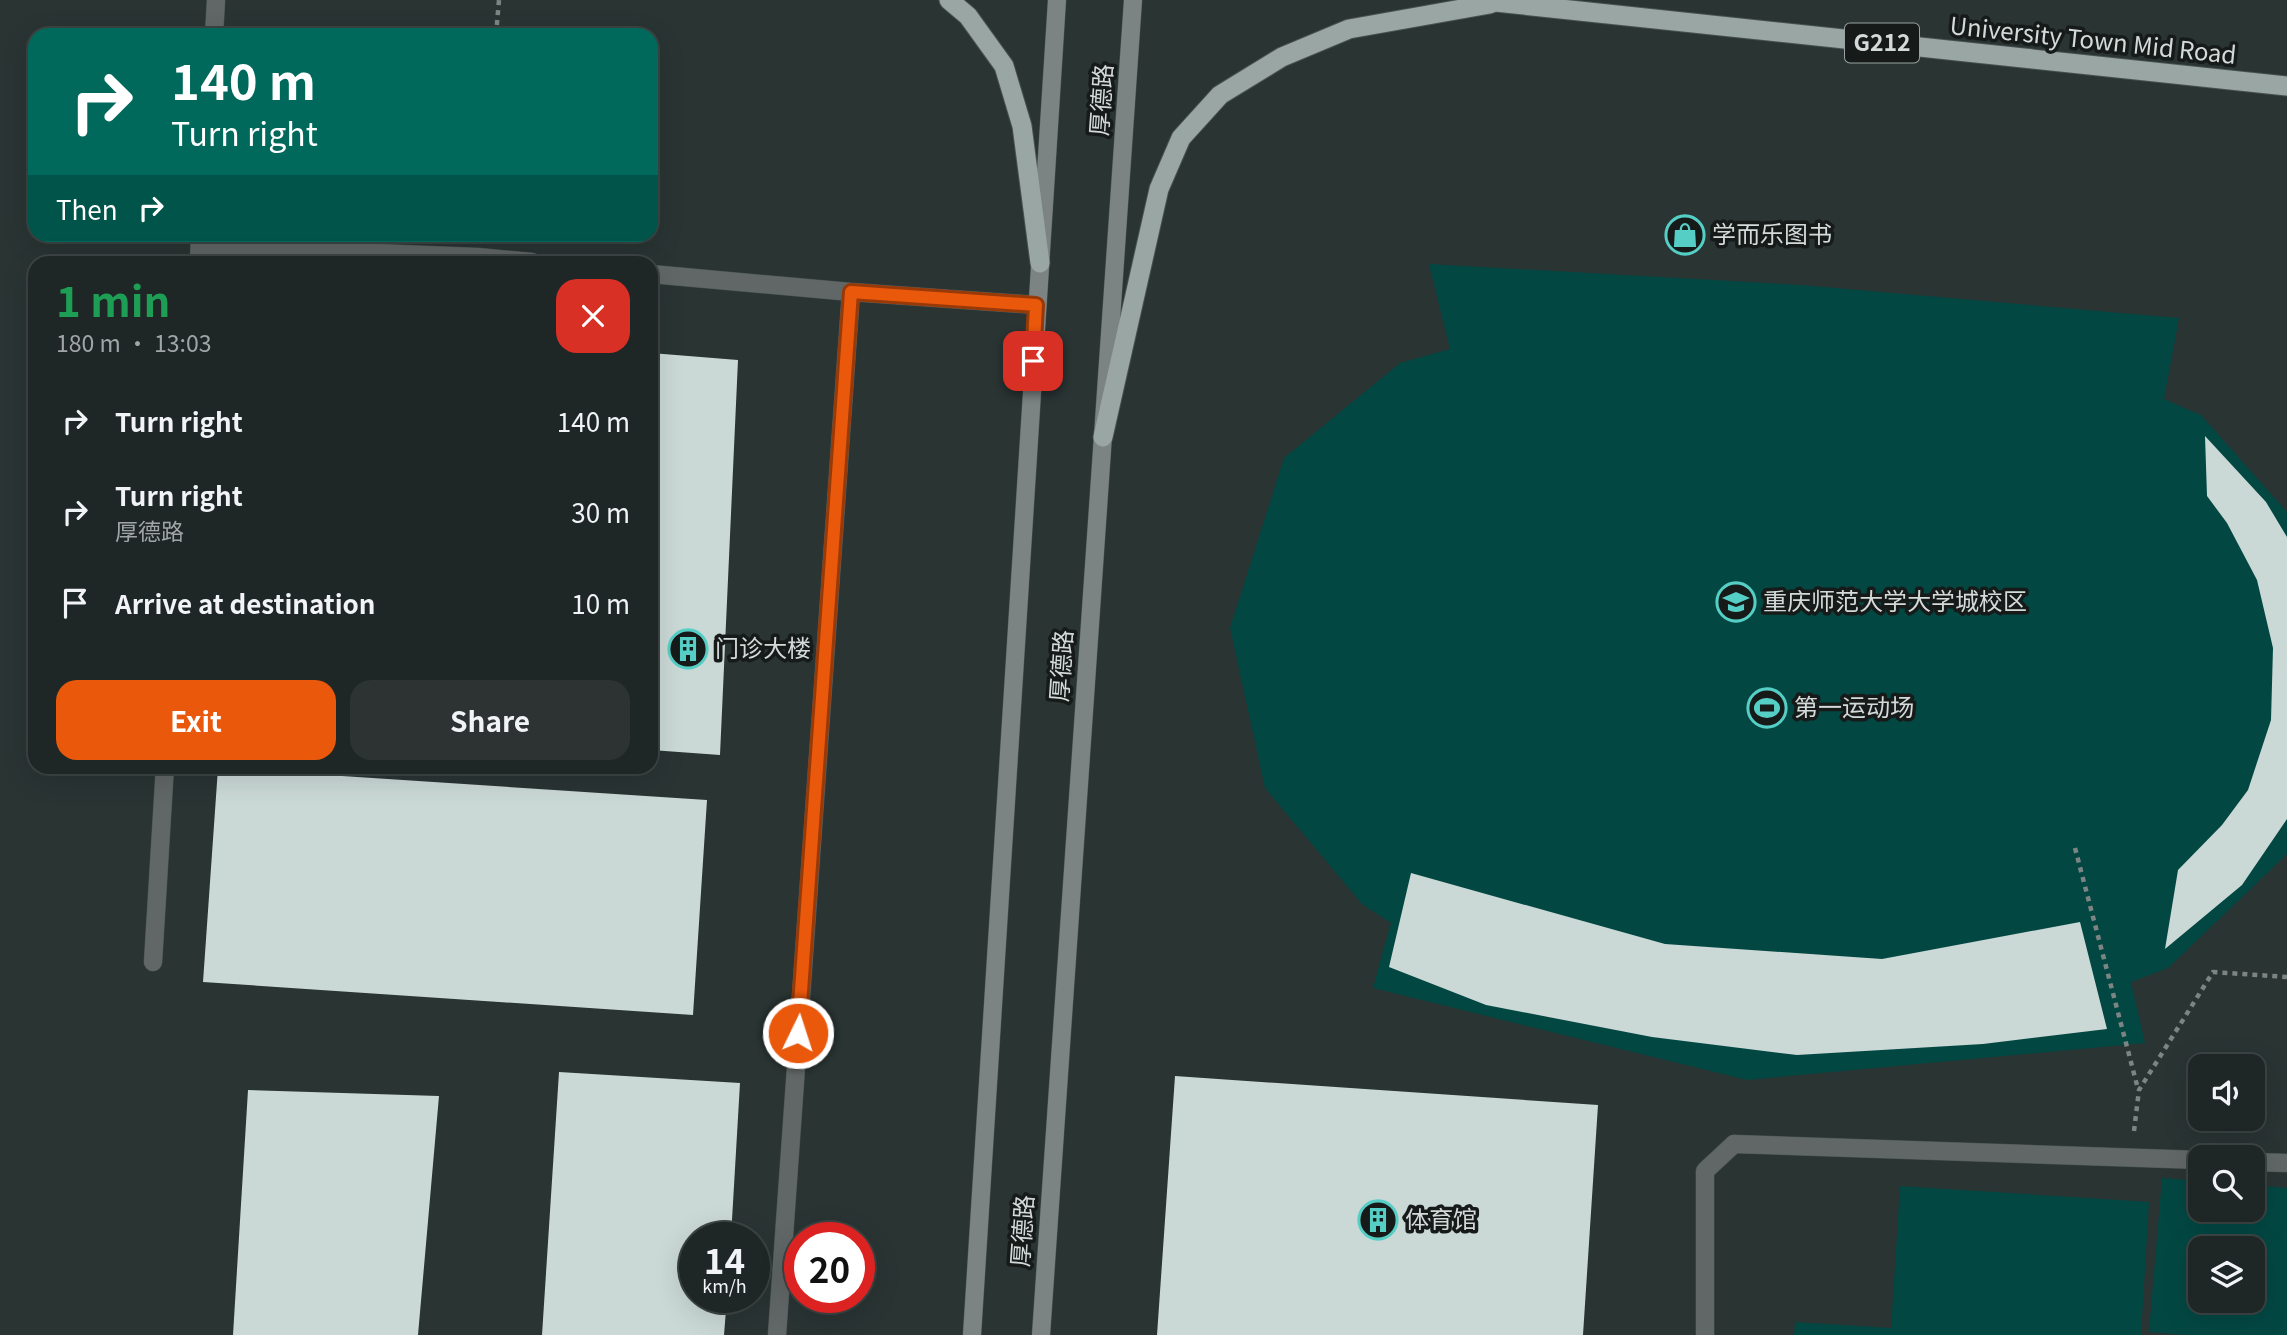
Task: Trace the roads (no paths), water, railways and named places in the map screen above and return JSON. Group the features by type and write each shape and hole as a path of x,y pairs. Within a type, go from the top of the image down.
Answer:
{"highway":[{"path":"948,0 968,16 1004,66 1022,126 1040,263"},
{"name":"University Town Mid Road","path":"1476,0 2287,86"},
{"path":"1103,437 1159,189 1181,138 1212,103 1220,95 1282,57 1349,29 1498,2"}],"main road":[{"name":"厚德路","path":"972,1335 1057,0"},
{"name":"厚德路","path":"1041,1335 1133,0"}],"street":[{"path":"214,28 216,0"},
{"path":"200,248 447,256"},
{"path":"658,275 1036,305"},
{"path":"777,1335 851,292"},
{"path":"153,962 165,774"},
{"path":"1705,1335 1705,1171 1734,1144 2188,1160"},
{"path":"2265,1162 2287,1163"}],"place":[{"name":"学而乐图书","path":"1685,235"},
{"name":"重庆师范大学大学城校区","path":"1736,602"},
{"name":"门诊大楼","path":"688,649"},
{"name":"第一运动场","path":"1767,708"},
{"name":"体育馆","path":"1378,1220"}]}
